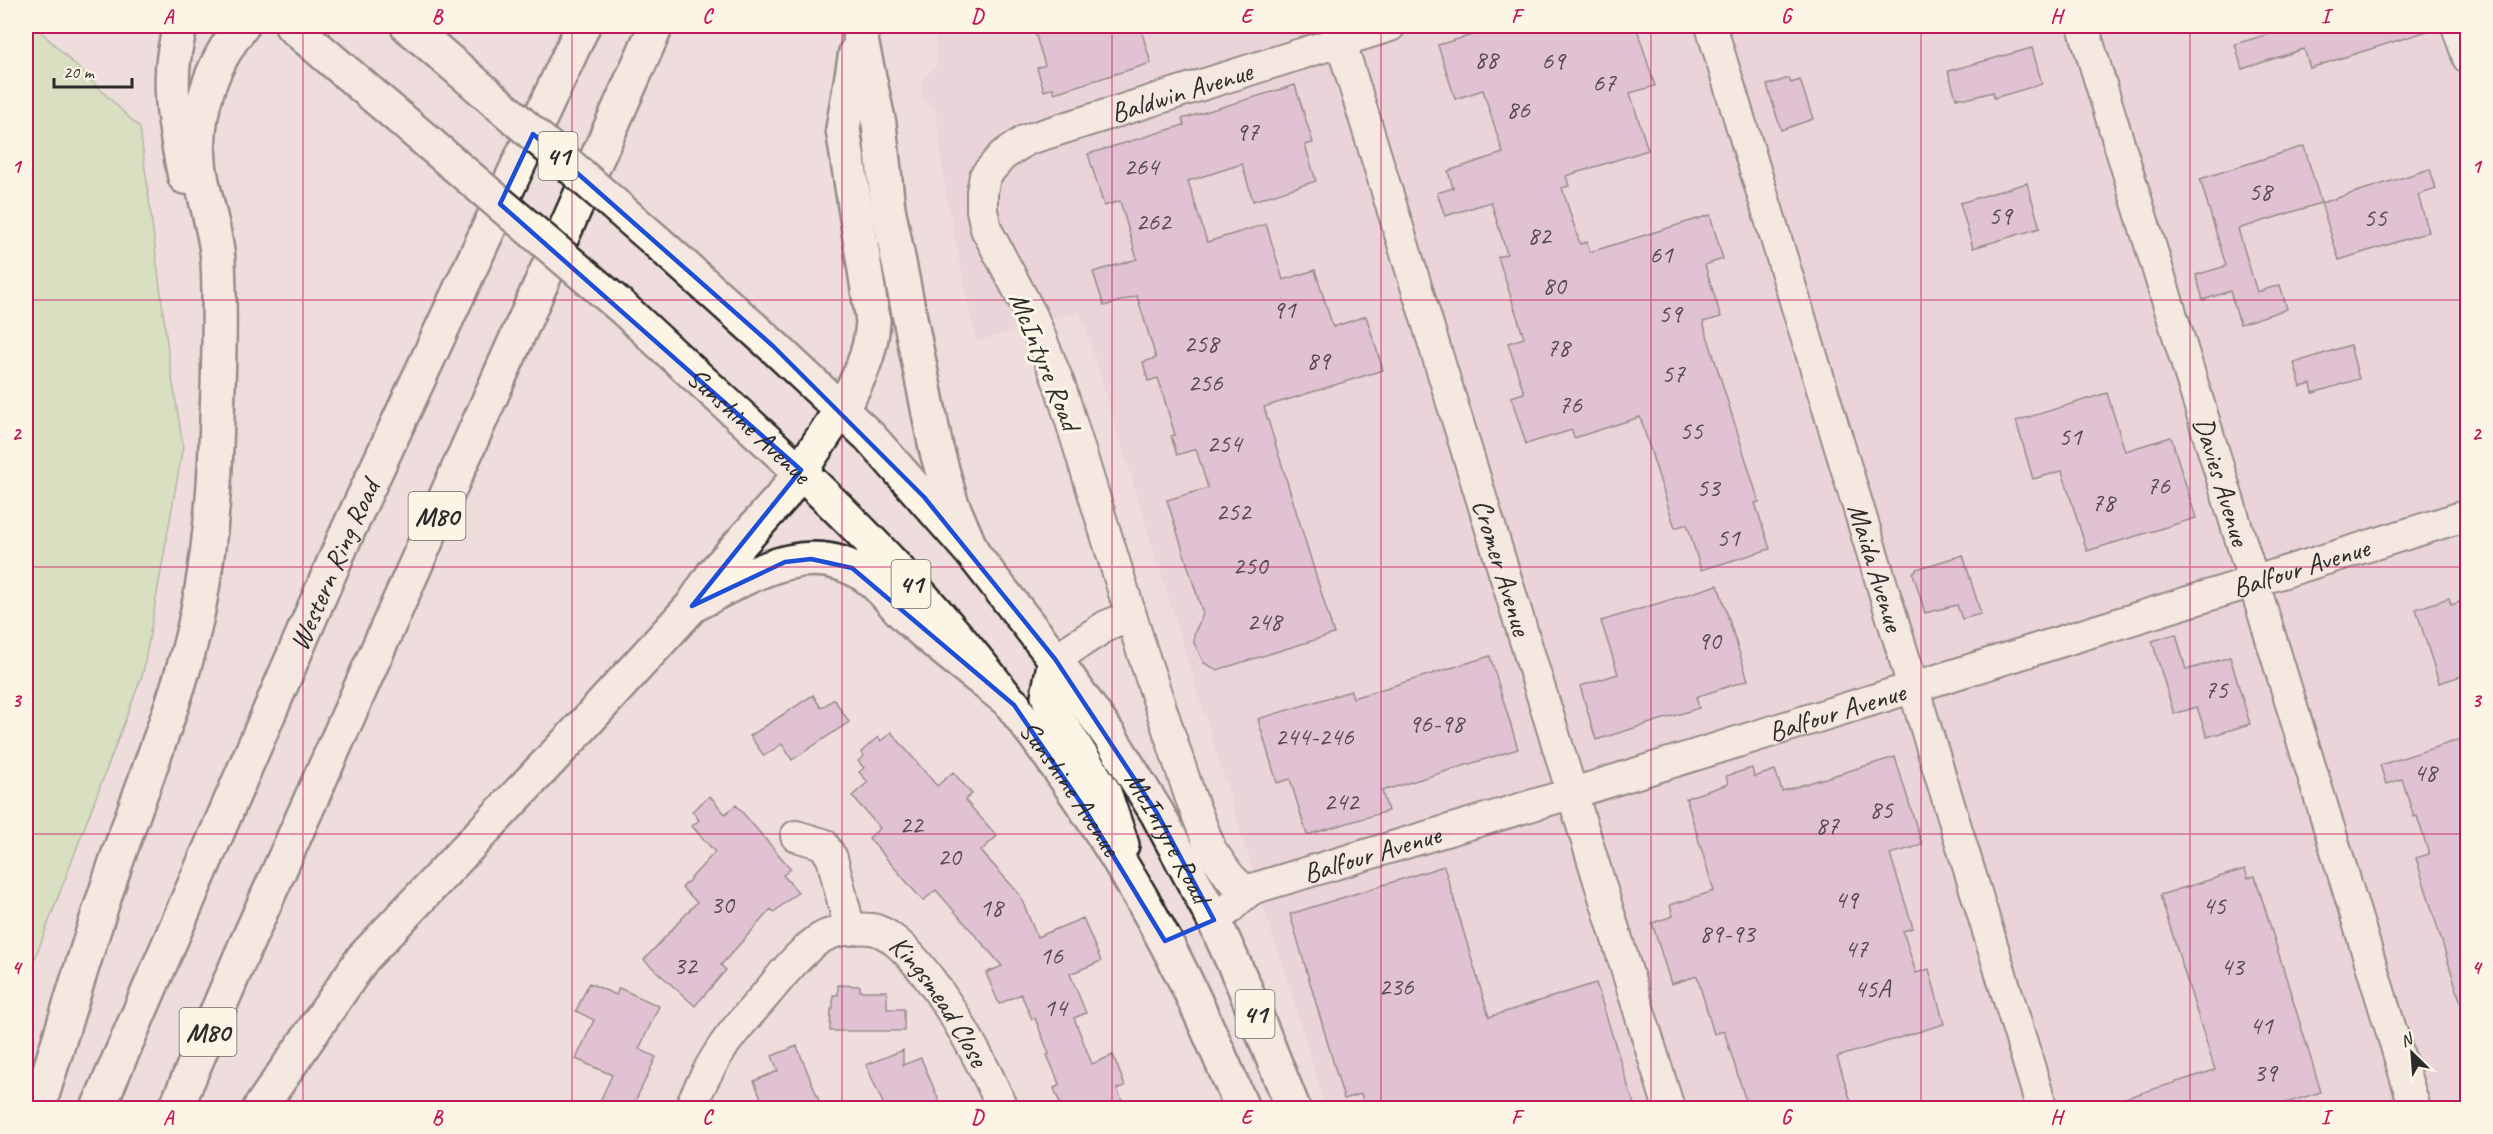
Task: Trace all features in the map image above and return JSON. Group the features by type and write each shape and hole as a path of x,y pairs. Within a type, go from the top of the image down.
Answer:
{"main road":[{"path":"181,26 173,55 170,80 172,103 200,251 218,365"},
{"path":"38,1108 110,878 184,668 194,630 205,571 213,487 218,365 218,259 199,162 200,128 204,100 214,69 242,26"},
{"name":"Sunshine Avenue","path":"292,26 624,309 706,387 801,470 908,580 1014,705 1046,750 1137,891"},
{"name":"41","path":"408,26 655,240 774,346 870,437 973,554 1054,659"},
{"name":"Western Ring Road","path":"98,1108 345,537 583,26"},
{"name":"M80","path":"176,1108 246,945 656,26"},
{"path":"260,1108 363,958 692,606 714,573 782,497 841,410 866,362 872,342 873,321 843,129 858,31"},
{"path":"858,31 879,124 888,208 936,448 951,502 973,554"},
{"path":"692,606 765,568 785,562 811,559 852,568 883,590 908,618 1014,705"},
{"path":"1054,659 1048,696 1059,721 1104,792 1137,891"},
{"name":"McIntyre Road","path":"1054,659 1110,737 1157,813 1214,920 1244,986 1293,1108"},
{"name":"McIntyre Road","path":"1137,891 1165,941 1242,1108"},
{"path":"1165,941 1214,920"}],"street":[{"name":"Baldwin Avenue","path":"985,176 1002,156 1026,140 1338,33 1390,26"},
{"name":"Maida Avenue","path":"1711,26 2042,1108"},
{"name":"Davies Avenue","path":"2084,26 2415,1108"},
{"path":"2457,26 2468,58"},
{"name":"Cromer Avenue","path":"1338,33 1669,1108"},
{"name":"McIntyre Road","path":"985,176 982,201 986,229 1032,316 1048,355 1072,422 1131,616 1190,796 1210,850 1230,877 1246,892"},
{"name":"Balfour Avenue","path":"1214,920 1231,909 1246,892 2468,515"},
{"path":"1054,659 1106,626 1131,616"},
{"name":"Kingsmead Close","path":"796,836 824,844 832,858 850,930"},
{"name":"Kingsmead Close","path":"690,1108 705,1075 722,1048 785,972 815,941 832,933 873,929 893,938 910,952 924,969 974,1049 993,1084 1002,1108"}],"highlighted area":[{"path":"533,134 773,346 924,497 1055,659 1157,813 1214,920 1165,941 1081,803 1014,705 852,568 811,559 785,562 692,606 801,470 500,204"}],"shaded area":[{"path":"935,26 2467,26 2467,1108 1326,1108 1080,312 976,342 945,190 936,111 922,97 922,79 937,65"}],"green space":[{"path":"26,26 35,26 140,128 169,359 183,446 143,673 26,982"}],"building":[{"path":"1033,26 1140,26 1151,63 1054,93 1053,88 1044,91 1037,68 1045,65"},
{"path":"1502,26 1636,26 1655,86 1630,93 1648,150 1566,176 1569,186 1562,188 1580,244 1587,242 1590,252 1710,215 1723,259 1705,265 1721,317 1703,322 1759,502 1755,503 1770,549 1701,570 1687,524 1675,528 1640,417 1574,438 1572,430 1526,444 1511,397 1524,393 1508,343 1524,338 1498,257 1507,254 1491,202 1445,216 1437,193 1453,188 1448,171 1503,153 1483,90 1455,99 1438,45"},
{"path":"2266,26 2430,26 2431,30 2310,68 2304,49 2242,69 2235,44 2269,34"},
{"path":"2032,48 2042,84 1994,98 1993,92 1970,98 1956,98 1948,71"},
{"path":"1789,78 1791,83 1800,80 1813,119 1781,130 1767,85"},
{"path":"1295,85 1313,143 1305,145 1316,181 1253,201 1242,164 1188,181 1207,242 1266,224 1283,280 1315,270 1333,327 1366,316 1383,370 1264,407 1334,634 1217,670 1204,663 1194,643 1194,634 1203,614 1167,500 1208,488 1196,449 1177,455 1171,436 1175,435 1158,378 1148,381 1143,362 1156,358 1137,296 1104,306 1093,272 1137,259 1120,201 1104,206 1088,154 1184,125 1182,119"},
{"path":"2304,146 2321,203 2238,229 2257,292 2280,285 2287,309 2240,324 2230,291 2203,300 2196,275 2226,266 2200,179"},
{"path":"2430,169 2436,189 2418,195 2429,232 2339,260 2321,203"},
{"path":"2027,183 2040,228 1973,248 1960,203"},
{"path":"2350,345 2359,379 2313,393 2311,384 2301,387 2294,363"},
{"path":"2107,393 2125,451 2171,437 2196,518 2087,551 2062,471 2033,479 2016,421"},
{"path":"1963,555 1981,614 1962,619 1957,605 1925,613 1913,573 1916,569"},
{"path":"1718,585 1748,680 1696,697 1699,708 1596,740 1580,686 1618,674 1601,621"},
{"path":"2449,598 2451,605 2468,599 2468,674 2439,683 2416,609"},
{"path":"2176,634 2186,670 2230,657 2250,724 2207,737 2197,707 2174,714 2152,641"},
{"path":"1490,656 1518,749 1382,791 1388,811 1307,835 1290,779 1277,783 1258,719 1351,691 1353,698"},
{"path":"813,695 821,708 834,699 849,722 792,760 782,744 764,756 750,736"},
{"path":"891,732 937,786 953,772 972,794 965,800 997,836 981,851 1020,895 1037,937 1083,918 1101,961 1070,974 1086,1013 1074,1018 1092,1064 1113,1055 1125,1086 1117,1089 1125,1108 1062,1108 1054,1088 1060,1085 1047,1055 1049,1054 1035,1018 1032,1019 1021,994 999,1004 986,973 1002,966 936,890 923,901 869,838 880,828 852,796 868,782 859,772 864,768 858,761 864,756 861,752 878,737 881,741"},
{"path":"2468,737 2468,1009 2463,1010 2416,858 2429,854 2417,816 2414,817 2402,779 2386,784 2380,765"},
{"path":"1895,757 1922,845 1890,854 1913,928 1903,931 1916,973 1929,969 1944,1024 1837,1057 1853,1108 1748,1108 1724,1031 1714,1034 1697,976 1671,984 1652,923 1673,916 1670,905 1714,891 1686,798 1728,784 1726,776 1752,768 1754,777 1775,770 1782,791"},
{"path":"710,796 725,814 736,805 791,869 783,875 798,892 774,912 771,909 721,965 726,970 695,1006 644,960 697,902 682,888 715,852 692,826 699,820 692,811"},
{"path":"1444,866 1489,1017 1596,983 1635,1108 1365,1108 1361,1094 1344,1099 1290,914"},
{"path":"2245,869 2248,878 2255,876 2321,1092 2270,1108 2106,1108 2106,1104 2215,1070 2160,895"},
{"path":"589,983 616,995 619,988 659,1006 639,1049 656,1057 632,1108 597,1108 612,1075 576,1059 594,1020 576,1011"},
{"path":"838,985 860,986 860,991 887,991 887,1009 904,1009 904,1031 830,1031 833,995 838,995"},
{"path":"797,1046 822,1108 765,1108 754,1081 778,1071 772,1056"},
{"path":"903,1050 903,1065 921,1058 942,1108 885,1108 866,1065"}]}
